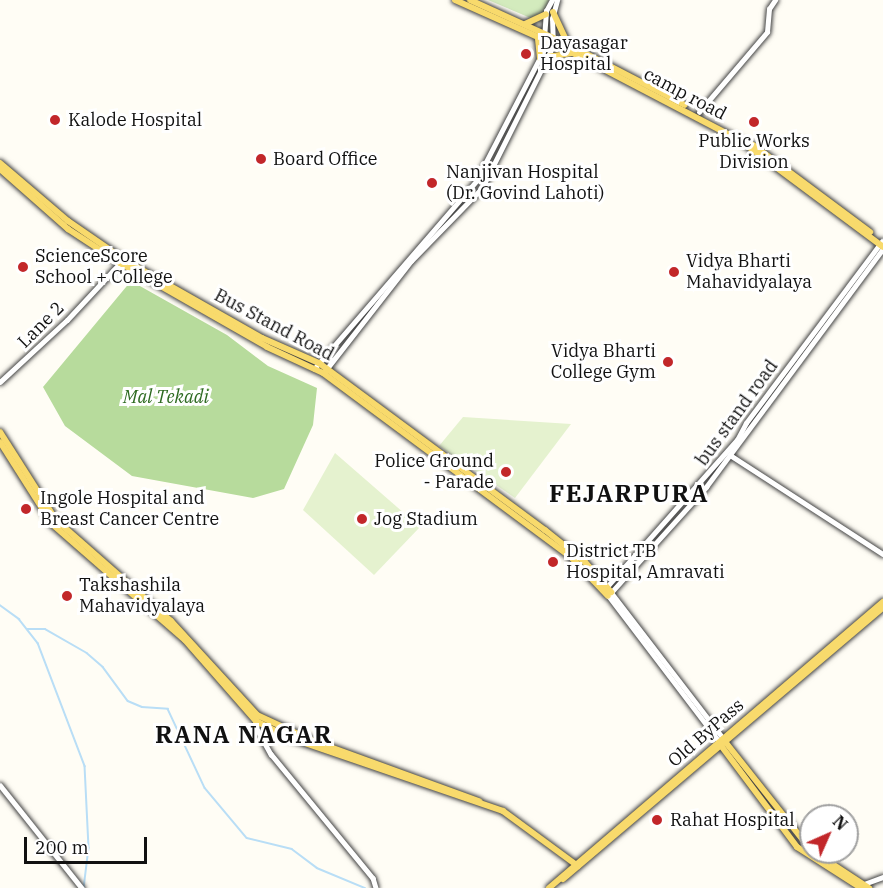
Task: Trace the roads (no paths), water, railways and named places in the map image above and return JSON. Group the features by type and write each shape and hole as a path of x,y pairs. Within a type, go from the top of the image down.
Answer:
{"main road":[{"name":"camp road","path":"455,0 572,53 741,141 882,245"},
{"name":"camp road","path":"470,0 568,45 699,112 791,170 882,245"},
{"path":"525,25 550,13 568,45"},
{"path":"541,40 544,57 572,53"},
{"name":"Bus Stand Road","path":"0,163 68,221 122,261 262,338 320,363 325,371 545,530 585,562 607,592"},
{"name":"Bus Stand Road","path":"0,170 68,229 267,347 314,369 325,371"},
{"path":"0,432 56,520 180,628 257,718"},
{"path":"0,442 52,524 185,640 257,718 311,740 472,795 481,802 511,814 577,864 554,888"},
{"name":"Old ByPass","path":"549,888 883,602"},
{"path":"866,618 883,608"},
{"path":"722,742 799,835"},
{"path":"722,742 798,848 865,887"},
{"path":"831,864 865,887"}],"street":[{"path":"314,369 409,254 466,196 544,57 553,46 550,13 552,0"},
{"path":"541,40 557,0"},
{"path":"699,112 767,32 769,9 775,0"},
{"path":"325,371 411,261 478,192 544,57"},
{"name":"bus stand road","path":"607,592 730,455 882,245"},
{"name":"bus stand road","path":"607,592 737,440 746,423 882,245"},
{"name":"Lane 2","path":"0,382 41,345 122,261"},
{"path":"730,455 883,554"},
{"path":"607,592 722,742"},
{"path":"257,718 271,754 373,878 376,888"},
{"path":"0,785 82,888"},
{"path":"865,887 883,877"}],"waterway":[{"path":"0,605 19,619 38,643 85,766 89,848 84,887"},
{"path":"27,629 45,629 87,653 103,667 128,701 142,707 168,709 205,788 247,838 292,849 317,868 365,888"}],"place":[{"name":"Dayasagar Hospital","path":"526,54"},
{"name":"Kalode Hospital","path":"55,120"},
{"name":"Public Works Division","path":"754,122"},
{"name":"Board Office","path":"261,159"},
{"name":"Nanjivan Hospital (Dr. Govind Lahoti)","path":"432,183"},
{"name":"ScienceScore School + College","path":"23,267"},
{"name":"Vidya Bharti Mahavidyalaya","path":"674,272"},
{"name":"Vidya Bharti College Gym","path":"668,362"},
{"name":"Police Ground - Parade","path":"506,472"},
{"name":"Ingole Hospital and Breast Cancer Centre","path":"26,509"},
{"name":"Jog Stadium","path":"362,519"},
{"name":"District TB Hospital, Amravati","path":"553,562"},
{"name":"Takshashila Mahavidyalaya","path":"67,596"},
{"name":"Rahat Hospital","path":"657,820"}],"district":[{"name":"FEJARPURA","path":"629,494"},
{"name":"RANA NAGAR","path":"244,735"}],"park label":[{"name":"Mal Tekadi","path":"166,397"}]}
